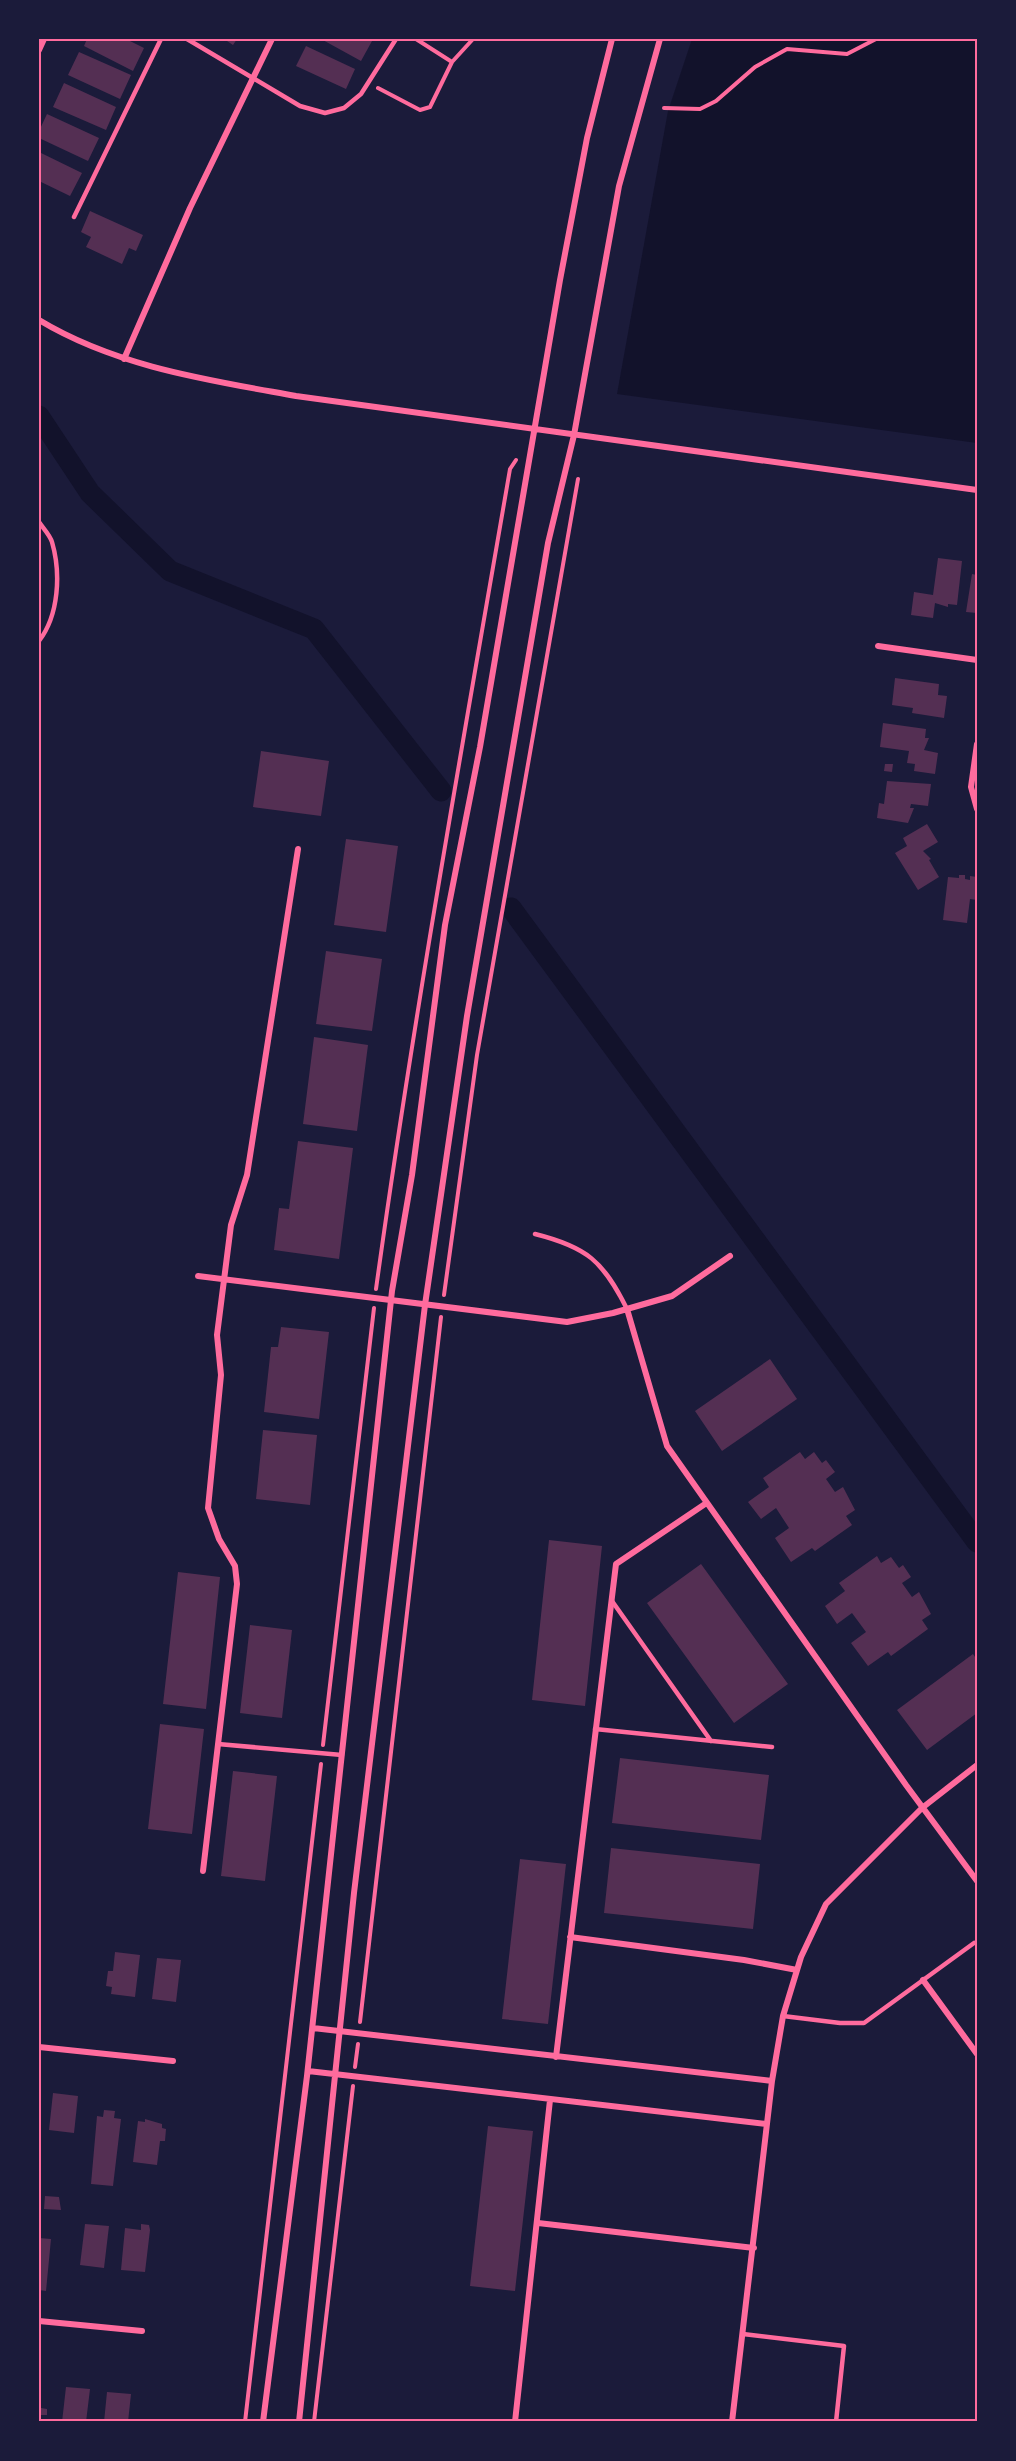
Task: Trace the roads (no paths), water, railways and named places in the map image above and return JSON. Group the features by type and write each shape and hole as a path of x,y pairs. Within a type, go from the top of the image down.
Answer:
{"street":[{"path":"39,50 44,39"},
{"path":"124,359 190,208 272,39"},
{"path":"263,2422 313,2028 391,1300 412,1175 446,925 480,747 534,428 587,138 612,39"},
{"path":"298,2422 334,2074 425,1305 477,958 548,543 574,435 620,186 660,39"},
{"path":"39,320 64,335 124,359 205,380 296,396 977,490"},
{"path":"878,646 977,660"},
{"path":"977,744 971,787 977,808"},
{"path":"203,1871 237,1584 235,1566 219,1539 208,1508 221,1375 217,1335 231,1225 247,1175 298,849"},
{"path":"198,1276 567,1322 627,1309 672,1296 730,1256"},
{"path":"627,1309 667,1446 705,1504 922,1808 977,1881"},
{"path":"556,2057 616,1564 705,1504"},
{"path":"732,2422 772,2081 783,2016 797,1970 826,1904 922,1808 977,1765"},
{"path":"570,1937 744,1960 797,1970"},
{"path":"923,1980 977,2054"},
{"path":"313,2028 772,2081"},
{"path":"39,2047 173,2061"},
{"path":"308,2071 767,2124"},
{"path":"515,2422 550,2100"},
{"path":"538,2223 754,2248"},
{"path":"39,2321 142,2331"}],"lane":[{"path":"74,217 161,39"},
{"path":"187,39 252,80 300,106 325,113 344,108 361,94 396,39"},
{"path":"39,522 52,540 58,583 49,628 39,641"},
{"path":"534,1234 566,1241 596,1261 611,1277 627,1309"},
{"path":"610,1599 711,1741"},
{"path":"595,1729 772,1747"},
{"path":"218,1744 342,1755"},
{"path":"783,2016 840,2023 864,2023 974,1943"},
{"path":"743,2334 844,2346 836,2422"}],"waterway":[{"path":"39,416 90,493 170,571 314,629 441,791"},
{"path":"511,908 977,1542"}]}
